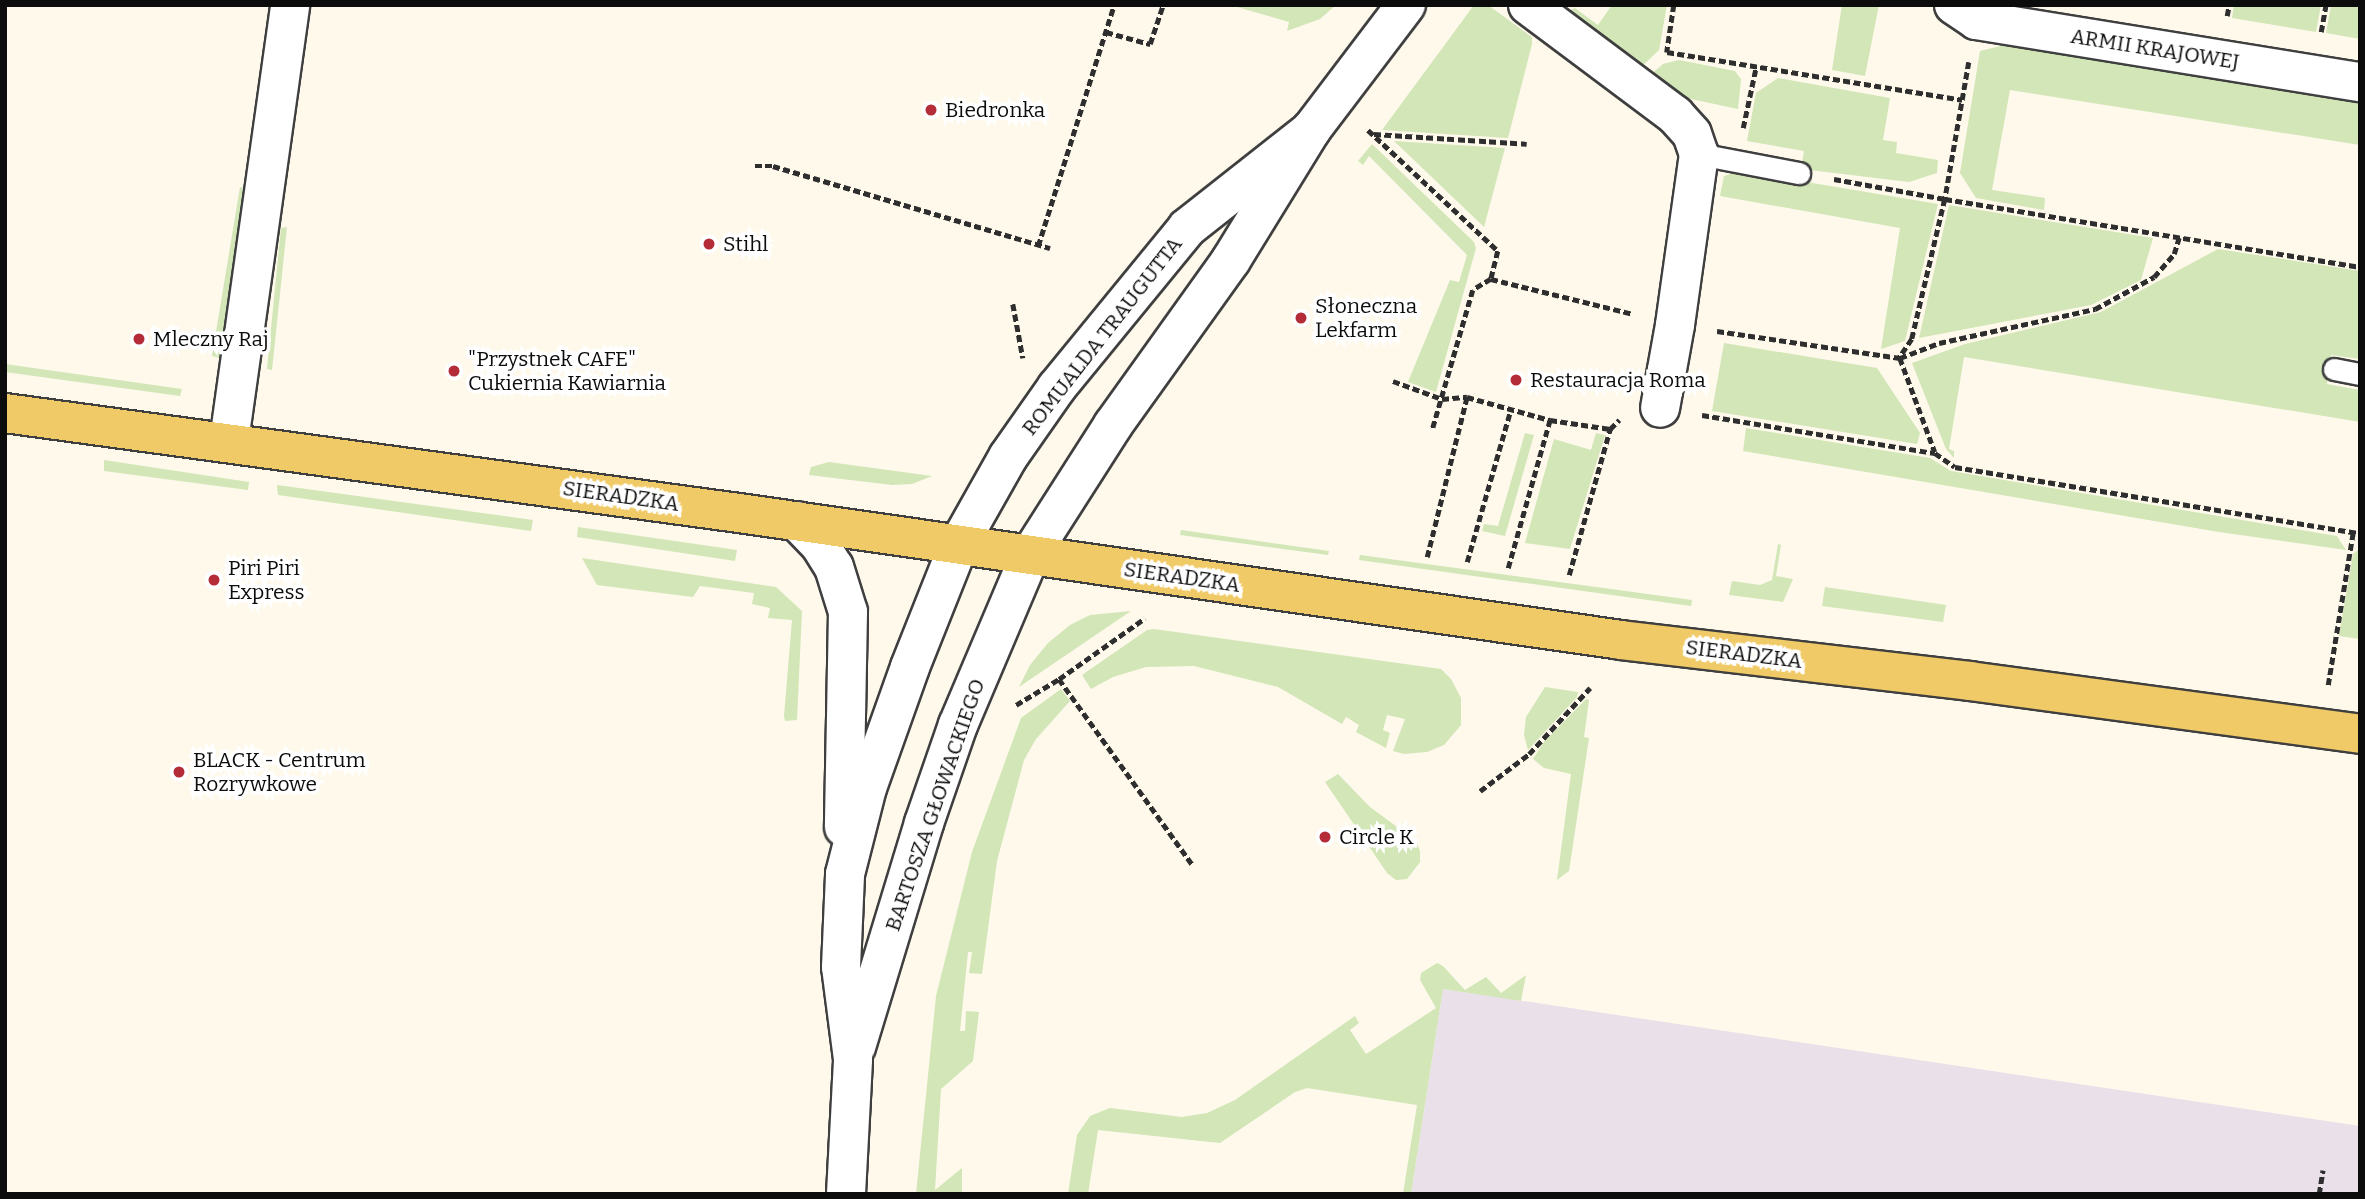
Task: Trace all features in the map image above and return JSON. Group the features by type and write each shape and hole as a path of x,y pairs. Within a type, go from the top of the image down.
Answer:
{"main road":[{"name":"SIERADZKA","path":"5,412 229,441 1621,640 1958,680 2360,734"}],"street":[{"path":"229,441 290,5"},
{"name":"ROMUALDA TRAUGUTTA","path":"1030,555 1113,425 1231,260 1311,130 1406,5"},
{"path":"1528,5 1675,115 1717,158 1675,325 1660,408"},
{"name":"ARMII KRAJOWEJ","path":"1954,5 1976,20 2360,82"},
{"name":"ROMUALDA TRAUGUTTA","path":"959,544 1007,457 1058,387 1187,228 1311,130"},
{"path":"797,522 820,545 834,567 848,612 842,787 845,874"},
{"name":"BARTOSZA GŁOWACKIEGO","path":"846,1194 853,1059 841,967 845,874 867,788 910,667 959,544"},
{"name":"BARTOSZA GŁOWACKIEGO","path":"853,1059 924,823 954,737 1030,555"}],"lane":[{"path":"1717,158 1799,173"},
{"path":"2334,369 2360,373"}],"path":[{"path":"1038,246 1114,5"},
{"path":"1106,32 1150,44 1163,5"},
{"path":"1674,5 1667,52 1962,100"},
{"path":"2227,17 2229,5"},
{"path":"2321,33 2326,5"},
{"path":"1900,358 1912,338 1945,199 1969,60"},
{"path":"1717,158 1756,67"},
{"path":"1433,428 1473,290 1491,279 1498,251 1370,132 1527,144"},
{"path":"755,166 773,166 1050,248"},
{"path":"1799,173 2360,267"},
{"path":"1491,279 1675,325 1900,358 1939,343 2095,309 2154,277 2174,254 2179,238"},
{"path":"1013,304 1024,362"},
{"path":"1900,358 1936,453"},
{"path":"1393,381 1441,399 1467,397 1550,420 1610,429"},
{"path":"1427,557 1467,397"},
{"path":"1569,575 1610,429 1636,405 1936,453 1955,467 2360,533"},
{"path":"1466,562 1511,409"},
{"path":"1508,568 1550,420"},
{"path":"2328,685 2353,532"},
{"path":"1012,707 1059,679 1146,617"},
{"path":"1059,679 1192,864"},
{"path":"1480,791 1530,754 1590,688"},
{"path":"2319,1194 2322,1170"}],"shaded area":[{"path":"1443,989 2360,1126 2360,1194 1411,1194"}],"green space":[{"path":"1230,5 1336,5 1320,19 1287,31 1289,22"},
{"path":"1474,5 1488,5 1532,37 1508,138 1382,130"},
{"path":"1612,5 1667,5 1659,50 1639,69 1567,12 1575,8 1598,25"},
{"path":"1842,5 1879,5 1865,76 1832,70"},
{"path":"2234,5 2321,5 2316,32 2232,18"},
{"path":"2331,5 2360,5 2360,39 2326,33"},
{"path":"2017,42 2360,99 2360,145 2010,90 1992,190 2045,198 2044,210 1976,198 1960,173 1980,51"},
{"path":"1679,60 1735,71 1741,79 1738,109 1677,96 1649,76 1663,64"},
{"path":"1778,78 1890,98 1883,140 1897,142 1896,153 1938,160 1937,173 1909,182 1801,169 1804,151 1747,141 1756,93"},
{"path":"1394,141 1505,148 1484,227"},
{"path":"1372,144 1474,242 1476,248 1436,392 1408,382 1450,280 1459,282 1467,255 1369,156 1363,165 1358,161"},
{"path":"1740,171 1938,204 1905,341 1881,349 1900,228 1720,196 1724,176"},
{"path":"240,187 249,189 220,358 212,356"},
{"path":"1949,205 2153,238 2141,280 2091,305 1919,338"},
{"path":"287,227 272,370 267,369 281,228"},
{"path":"2218,249 2360,271 2360,359 2331,355 2327,384 2360,390 2360,422 1964,357 1949,449 1954,451 1954,458 1946,449 1912,363 1965,344 2101,312"},
{"path":"1724,343 1877,368 1920,433 1917,444 1712,411"},
{"path":"5,364 182,389 180,396 5,372"},
{"path":"1746,428 1930,458 1951,471 2337,536 2346,550 2219,532 1743,451"},
{"path":"1525,433 1534,435 1505,536 1482,531 1484,524 1498,526"},
{"path":"1596,433 1605,435 1570,549 1525,543 1554,439 1591,450"},
{"path":"104,460 249,482 248,490 104,471"},
{"path":"829,462 932,476 912,484 892,485 809,475 811,467"},
{"path":"277,485 533,520 531,531 278,495"},
{"path":"578,527 737,550 735,561 577,537"},
{"path":"1181,530 1329,551 1328,555 1180,535"},
{"path":"1778,544 1781,545 1776,576 1793,579 1783,602 1729,595 1732,581 1760,585 1772,580"},
{"path":"2360,548 2360,639 2339,636 2353,554"},
{"path":"1360,555 1692,600 1691,606 1359,560"},
{"path":"582,558 776,587 802,611 797,720 785,721 784,716 792,620 768,618 770,608 752,604 754,593 700,586 693,597 597,585"},
{"path":"1825,587 1946,605 1943,622 1822,606"},
{"path":"1131,611 1019,687 1030,665 1048,643 1070,625 1090,615"},
{"path":"1147,630 1441,669 1451,679 1461,698 1461,725 1444,745 1427,752 1404,754 1393,751 1405,719 1387,715 1383,730 1390,733 1386,748 1356,732 1359,725 1346,717 1342,724 1278,687 1194,666 1146,667 1113,677 1091,689 1082,675"},
{"path":"1545,687 1578,692 1577,697 1528,750 1524,735 1526,717"},
{"path":"1061,689 1070,701 1036,739 1024,760 997,861 982,974 969,973 972,952 968,952 960,1031 965,1031 966,1011 979,1012 973,1061 941,1089 935,1190 962,1168 962,1194 916,1194 936,996 972,852 1021,718"},
{"path":"1586,699 1589,700 1584,737 1589,738 1569,871 1557,880 1571,774 1544,768 1533,759 1544,742"},
{"path":"1338,774 1370,807 1416,841 1420,862 1407,879 1396,880 1387,873 1325,782"},
{"path":"1437,963 1465,990 1486,977 1501,993 1526,975 1521,1001 1443,989 1411,1194 1403,1194 1417,1105 1307,1088 1295,1092 1220,1143 1098,1130 1088,1194 1068,1194 1077,1135 1090,1116 1110,1108 1182,1117 1207,1113 1235,1100 1355,1016 1359,1023 1350,1030 1366,1054 1436,1008 1420,980 1421,973"}],"place":[{"name":"Biedronka","path":"931,110"},
{"name":"Stihl","path":"709,244"},
{"name":"Słoneczna Lekfarm","path":"1301,318"},
{"name":"Mleczny Raj","path":"139,339"},
{"name":"\"Przystnek CAFE\" Cukiernia Kawiarnia","path":"454,371"},
{"name":"Restauracja Roma","path":"1516,380"},
{"name":"Piri Piri Express","path":"214,580"},
{"name":"BLACK - Centrum Rozrywkowe","path":"179,772"},
{"name":"Circle K","path":"1325,837"}]}
